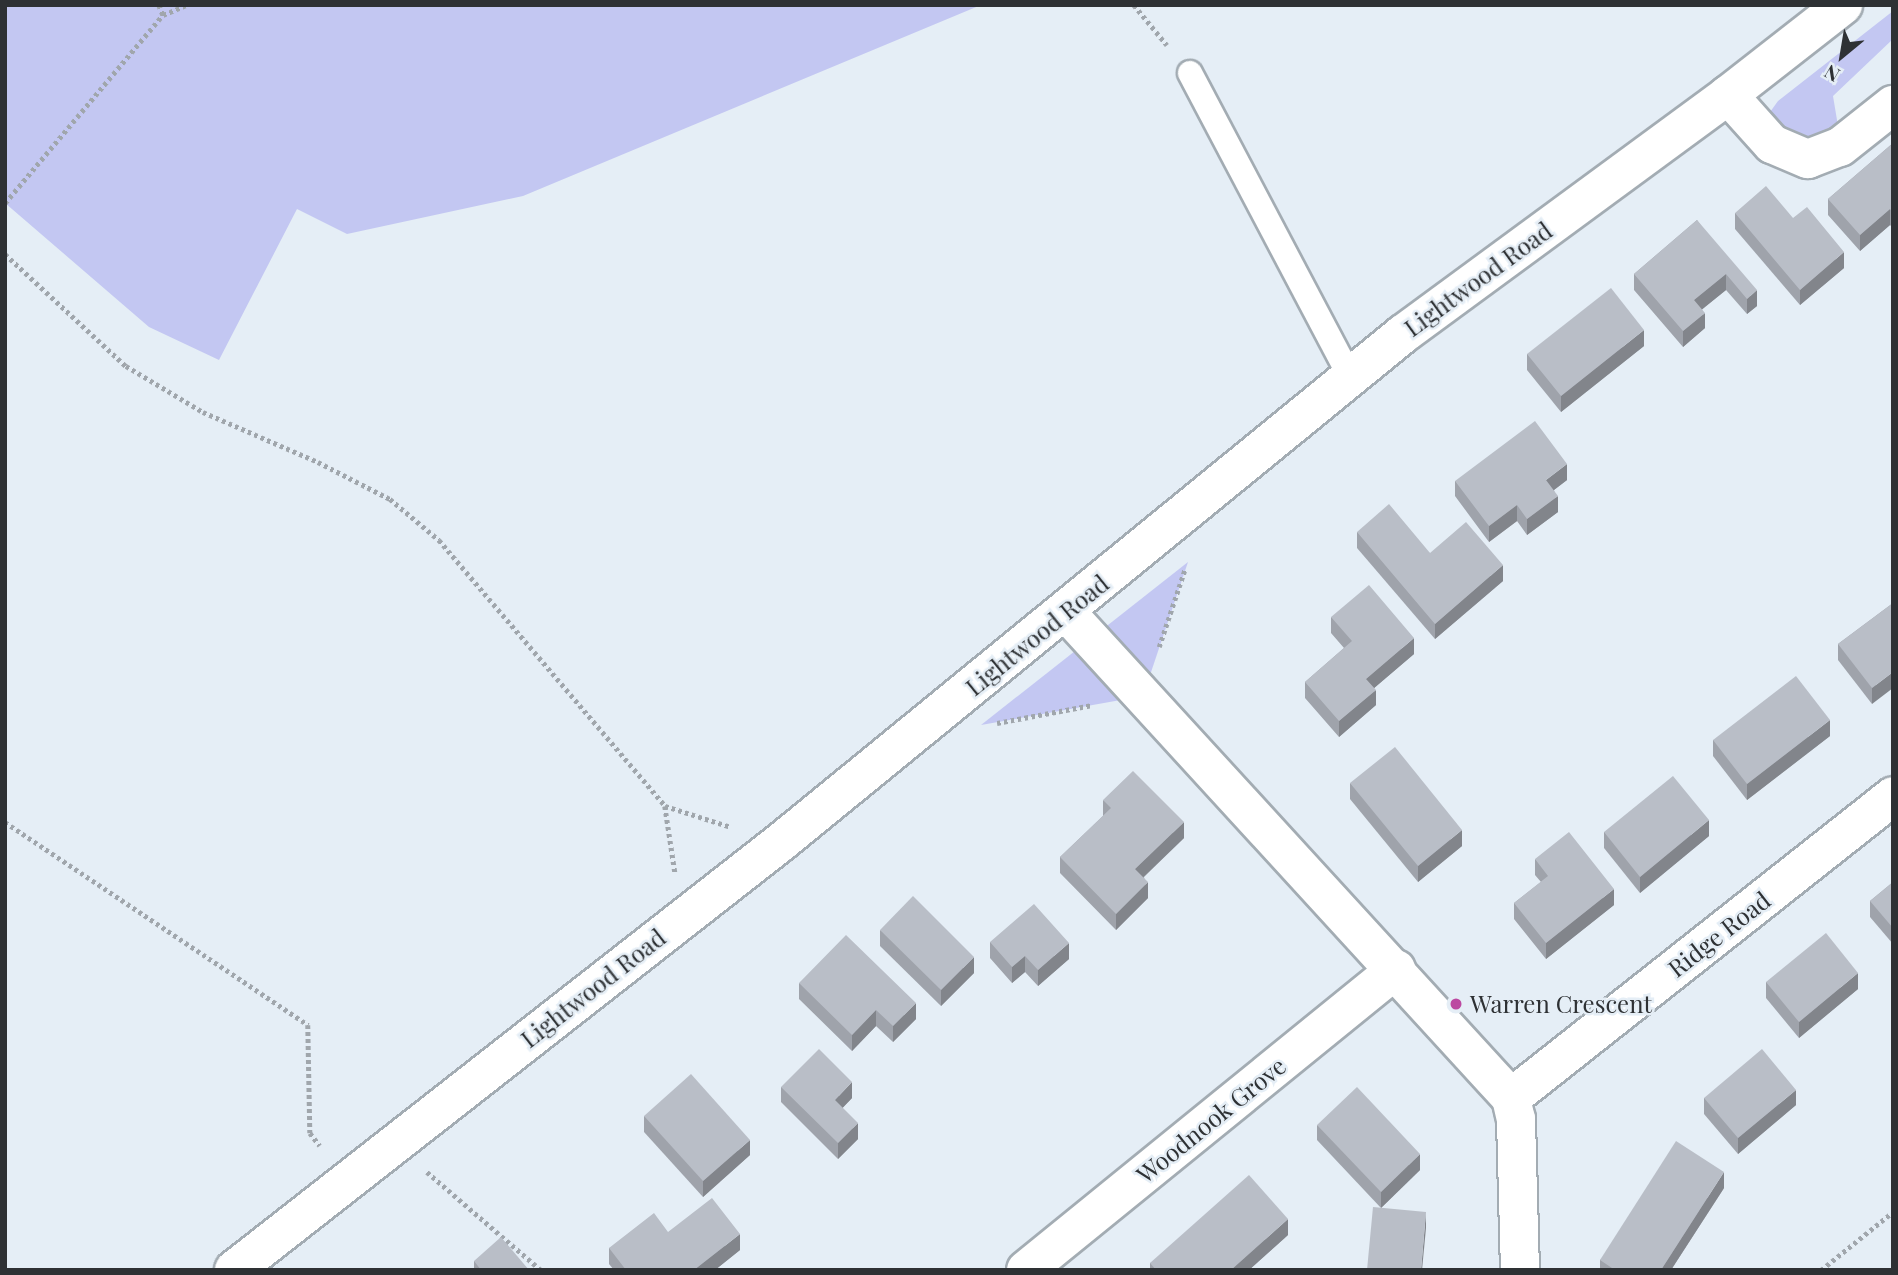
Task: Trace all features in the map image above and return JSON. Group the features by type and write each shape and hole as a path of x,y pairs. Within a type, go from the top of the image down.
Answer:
{"street":[{"name":"Lightwood Road","path":"234,1270 781,842 1066,612 1350,377 1728,95 1843,5"},
{"path":"1728,95 1772,144 1808,159 1840,146 1893,105"},
{"path":"1066,612 1396,969 1511,1098 1516,1119 1520,1270"},
{"name":"Ridge Road","path":"1511,1098 1893,796"},
{"name":"Woodnook Grove","path":"1026,1270 1396,969"}],"lane":[{"path":"1190,73 1350,377"}],"path":[{"path":"159,5 163,15"},
{"path":"5,202 163,15 187,5"},
{"path":"1134,5 1190,73"},
{"path":"5,254 125,366 203,412 318,462 390,499 439,540 665,806 681,918"},
{"path":"665,806 781,842"},
{"path":"5,822 308,1026 310,1133 346,1181"},
{"path":"394,1144 541,1270"},
{"path":"1821,1270 1893,1212"}],"shaded area":[{"path":"5,5 981,5 523,196 347,234 297,209 219,360 149,327 5,203"},
{"path":"1893,11 1893,39 1833,96 1838,126 1807,142 1765,119 1778,101"},
{"path":"1188,562 1143,696 981,725"}],"building":[{"path":"1893,143 1893,213 1890,209 1860,235 1828,199"},
{"path":"1766,186 1793,218 1807,207 1844,252 1800,290 1735,213"},
{"path":"1697,220 1757,290 1747,299 1726,274 1694,300 1705,313 1683,331 1634,274"},
{"path":"1611,288 1644,330 1561,396 1527,354"},
{"path":"1535,421 1567,464 1546,480 1558,496 1527,519 1517,505 1489,526 1455,481"},
{"path":"1389,504 1430,553 1466,522 1503,565 1435,624 1357,532"},
{"path":"1369,585 1414,638 1366,679 1376,690 1339,721 1305,682 1352,641 1331,617"},
{"path":"1893,603 1893,672 1872,688 1838,644"},
{"path":"1796,676 1830,720 1747,784 1713,740"},
{"path":"1395,747 1462,830 1418,866 1350,783"},
{"path":"1133,771 1184,822 1135,869 1148,882 1116,914 1060,857 1111,808 1103,800"},
{"path":"1673,776 1709,820 1640,877 1604,832"},
{"path":"1569,832 1614,889 1546,943 1514,903 1548,876 1535,859"},
{"path":"1893,882 1893,928 1870,901"},
{"path":"913,896 974,957 941,990 880,930"},
{"path":"1034,904 1069,943 1038,970 1025,956 1012,967 990,942"},
{"path":"1826,933 1858,973 1799,1022 1766,982"},
{"path":"846,935 916,1003 893,1026 876,1010 852,1035 799,983"},
{"path":"819,1049 852,1082 835,1100 858,1123 838,1143 781,1087"},
{"path":"1762,1049 1796,1090 1738,1138 1704,1098"},
{"path":"691,1074 750,1140 703,1181 644,1116"},
{"path":"1357,1087 1420,1154 1381,1192 1317,1125"},
{"path":"1676,1141 1724,1172 1661,1270 1615,1270 1600,1260"},
{"path":"1249,1175 1288,1219 1231,1270 1156,1270 1150,1263"},
{"path":"712,1198 740,1234 694,1270 626,1270 609,1248 654,1213 668,1232"},
{"path":"1373,1207 1426,1212 1421,1270 1367,1270"},
{"path":"501,1237 529,1270 481,1270 474,1261"}],"place":[{"name":"Warren Crescent","path":"1456,1004"}]}
